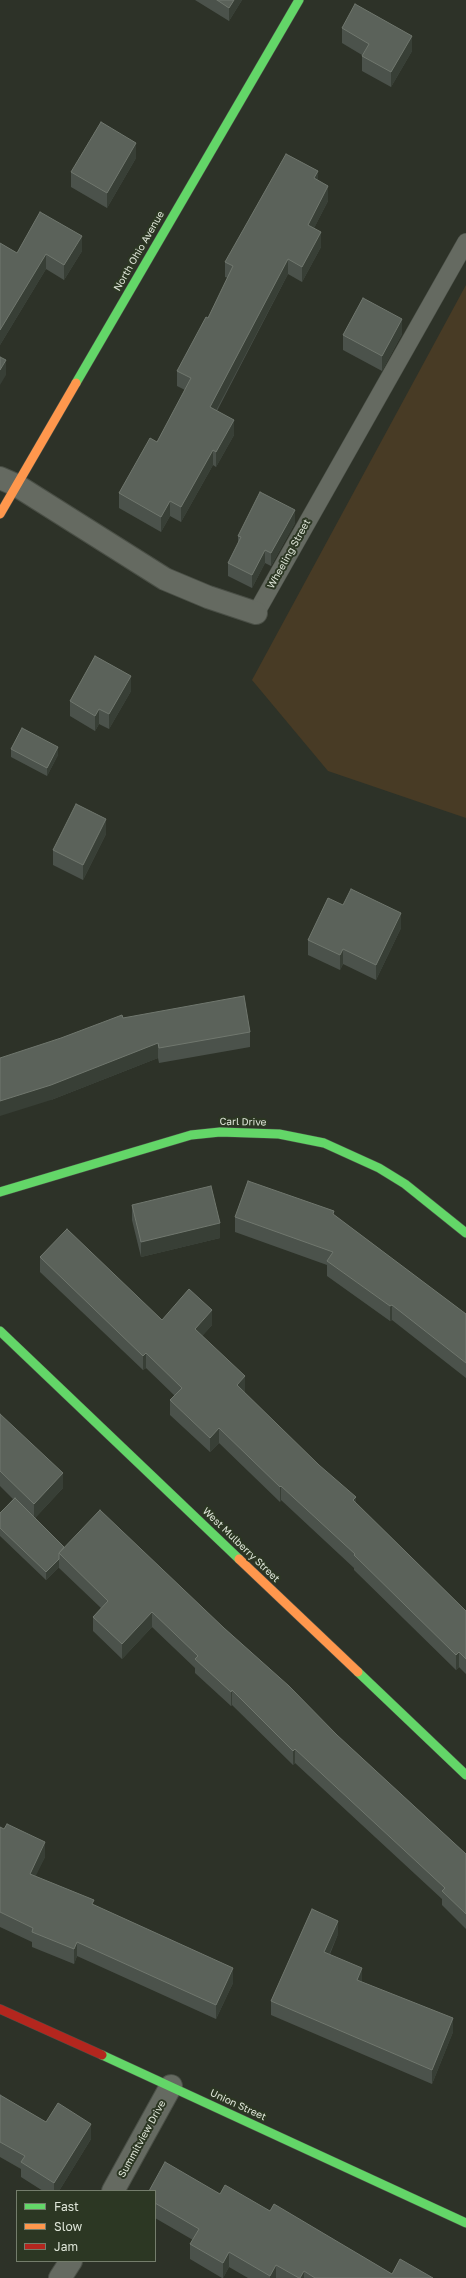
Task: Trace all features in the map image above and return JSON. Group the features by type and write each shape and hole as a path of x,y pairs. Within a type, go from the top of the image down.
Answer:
{"street":[{"name":"North Ohio Avenue","path":"0,514 8,482 299,0"},
{"name":"Wheeling Street","path":"8,482 165,579 208,597 256,613"},
{"name":"Carl Drive","path":"0,1192 191,1135 220,1132 279,1134 324,1143 373,1164 405,1184 466,1233"},
{"name":"West Mulberry Street","path":"0,1331 466,1775"},
{"name":"Union Street","path":"0,2009 171,2086 466,2223"},
{"name":"Summitview Drive","path":"114,2190 171,2086"},
{"path":"60,2278 70,2262"}],"lane":[{"name":"Wheeling Street","path":"256,613 466,242"}],"shaded area":[{"path":"466,285 466,818 328,771 252,680"}],"building":[{"path":"217,0 234,0 229,8"},
{"path":"355,4 412,36 391,72 362,56 369,44 342,28"},
{"path":"101,122 136,143 107,193 71,172"},
{"path":"286,154 318,171 314,178 328,186 308,225 321,232 302,267 288,259 210,407 234,420 216,452 213,450 181,507 170,501 161,517 119,493 150,438 157,442 191,378 177,371 206,317 208,318 233,266 225,262"},
{"path":"40,212 82,236 64,265 46,254 0,330 0,243 17,253"},
{"path":"363,298 402,319 382,356 343,335"},
{"path":"0,357 6,360 0,370"},
{"path":"260,492 295,510 271,553 265,550 252,575 228,563 241,537 238,536"},
{"path":"95,656 131,676 109,714 99,709 95,716 70,701"},
{"path":"22,728 58,747 47,768 11,749"},
{"path":"76,804 106,819 83,865 53,850"},
{"path":"351,889 401,913 376,965 343,949 340,955 308,940 328,898 343,905"},
{"path":"244,996 250,1032 159,1048 158,1043 51,1085 0,1101 0,1058 61,1038 122,1015 123,1018"},
{"path":"248,1181 334,1211 333,1214 466,1314 466,1363 392,1305 390,1306 327,1261 333,1252 235,1217"},
{"path":"211,1186 220,1223 141,1242 132,1205"},
{"path":"67,1229 162,1320 189,1289 212,1310 195,1329 245,1376 237,1385 319,1465 356,1497 353,1500 466,1611 466,1659 459,1652 456,1655 354,1555 355,1554 281,1486 280,1487 219,1428 210,1438 170,1400 182,1388 146,1353 143,1356 40,1257"},
{"path":"0,1414 63,1473 34,1504 0,1471"},
{"path":"15,1498 64,1547 59,1553 59,1559 46,1572 0,1528 0,1513"},
{"path":"100,1510 224,1628 289,1686 337,1735 466,1854 466,1914 442,1891 445,1888 295,1749 293,1751 232,1690 231,1692 195,1659 198,1656 152,1612 122,1644 93,1617 108,1601 59,1553"},
{"path":"7,1824 45,1842 30,1874 94,1900 92,1904 233,1968 216,2005 77,1942 74,1949 32,1932 33,1928 0,1912 0,1827 4,1829"},
{"path":"312,1909 338,1921 324,1952 362,1968 357,1980 453,2018 432,2070 271,2001"},
{"path":"0,2095 46,2122 58,2103 91,2124 54,2183 21,2162 25,2156 0,2142"},
{"path":"165,2162 220,2194 225,2185 270,2211 274,2204 392,2274 400,2259 433,2278 315,2278 304,2271 299,2278 276,2265 270,2276 229,2252 223,2263 190,2244 199,2229 156,2204 156,2190 150,2190"}],"traffic: fast":[{"path":"76,383 299,0"},
{"path":"0,1192 191,1135 220,1132 279,1134 324,1143 379,1168 405,1184 466,1233"},
{"path":"0,1331 239,1559"},
{"path":"358,1672 466,1775"},
{"path":"102,2055 466,2223"}],"traffic: slow":[{"path":"0,514 76,383"},
{"path":"239,1559 358,1672"}],"traffic: jam":[{"path":"0,2009 102,2055"}]}
